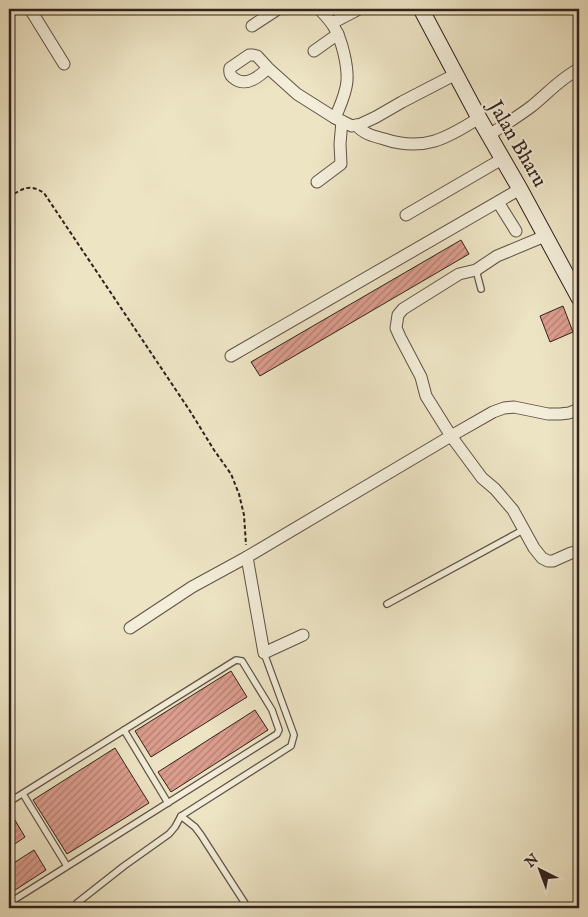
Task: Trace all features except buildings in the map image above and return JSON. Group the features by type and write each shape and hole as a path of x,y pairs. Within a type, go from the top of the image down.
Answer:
{"main road":[{"name":"Jalan Bharu","path":"421,9 579,298"}],"street":[{"path":"30,9 64,64"},
{"path":"252,26 278,9"},
{"path":"317,182 341,164 339,120 347,80 338,34 332,23 319,9"},
{"path":"332,23 359,9"},
{"path":"314,51 338,34"},
{"path":"268,68 297,94 352,126 376,117 456,74"},
{"path":"489,135 533,105 572,72 579,69"},
{"path":"356,125 364,132 395,143 408,145 438,141 450,136 479,118"},
{"path":"406,215 502,159"},
{"path":"231,356 520,189"},
{"path":"498,202 516,231"},
{"path":"546,236 497,256 476,270 459,274 403,309 398,315 396,328 421,377 426,396 451,436 482,478 495,489 513,510 542,558 553,561 562,556 579,552"},
{"path":"130,628 192,587 247,557 493,412 514,407 548,414 560,414 579,409"},
{"path":"247,557 264,653 303,635"}],"lane":[{"path":"476,270 481,289"},
{"path":"387,604 524,530"},
{"path":"77,903 169,834 181,816 291,746 294,735 264,653"},
{"path":"9,802 236,660 242,661 272,710 279,730 277,734 9,902"},
{"path":"124,730 168,803"},
{"path":"23,794 67,866"},
{"path":"181,816 201,834 248,908"}],"path":[{"path":"9,197 23,188 32,187 44,193 190,411 230,474 239,494 244,515 247,557"}]}
